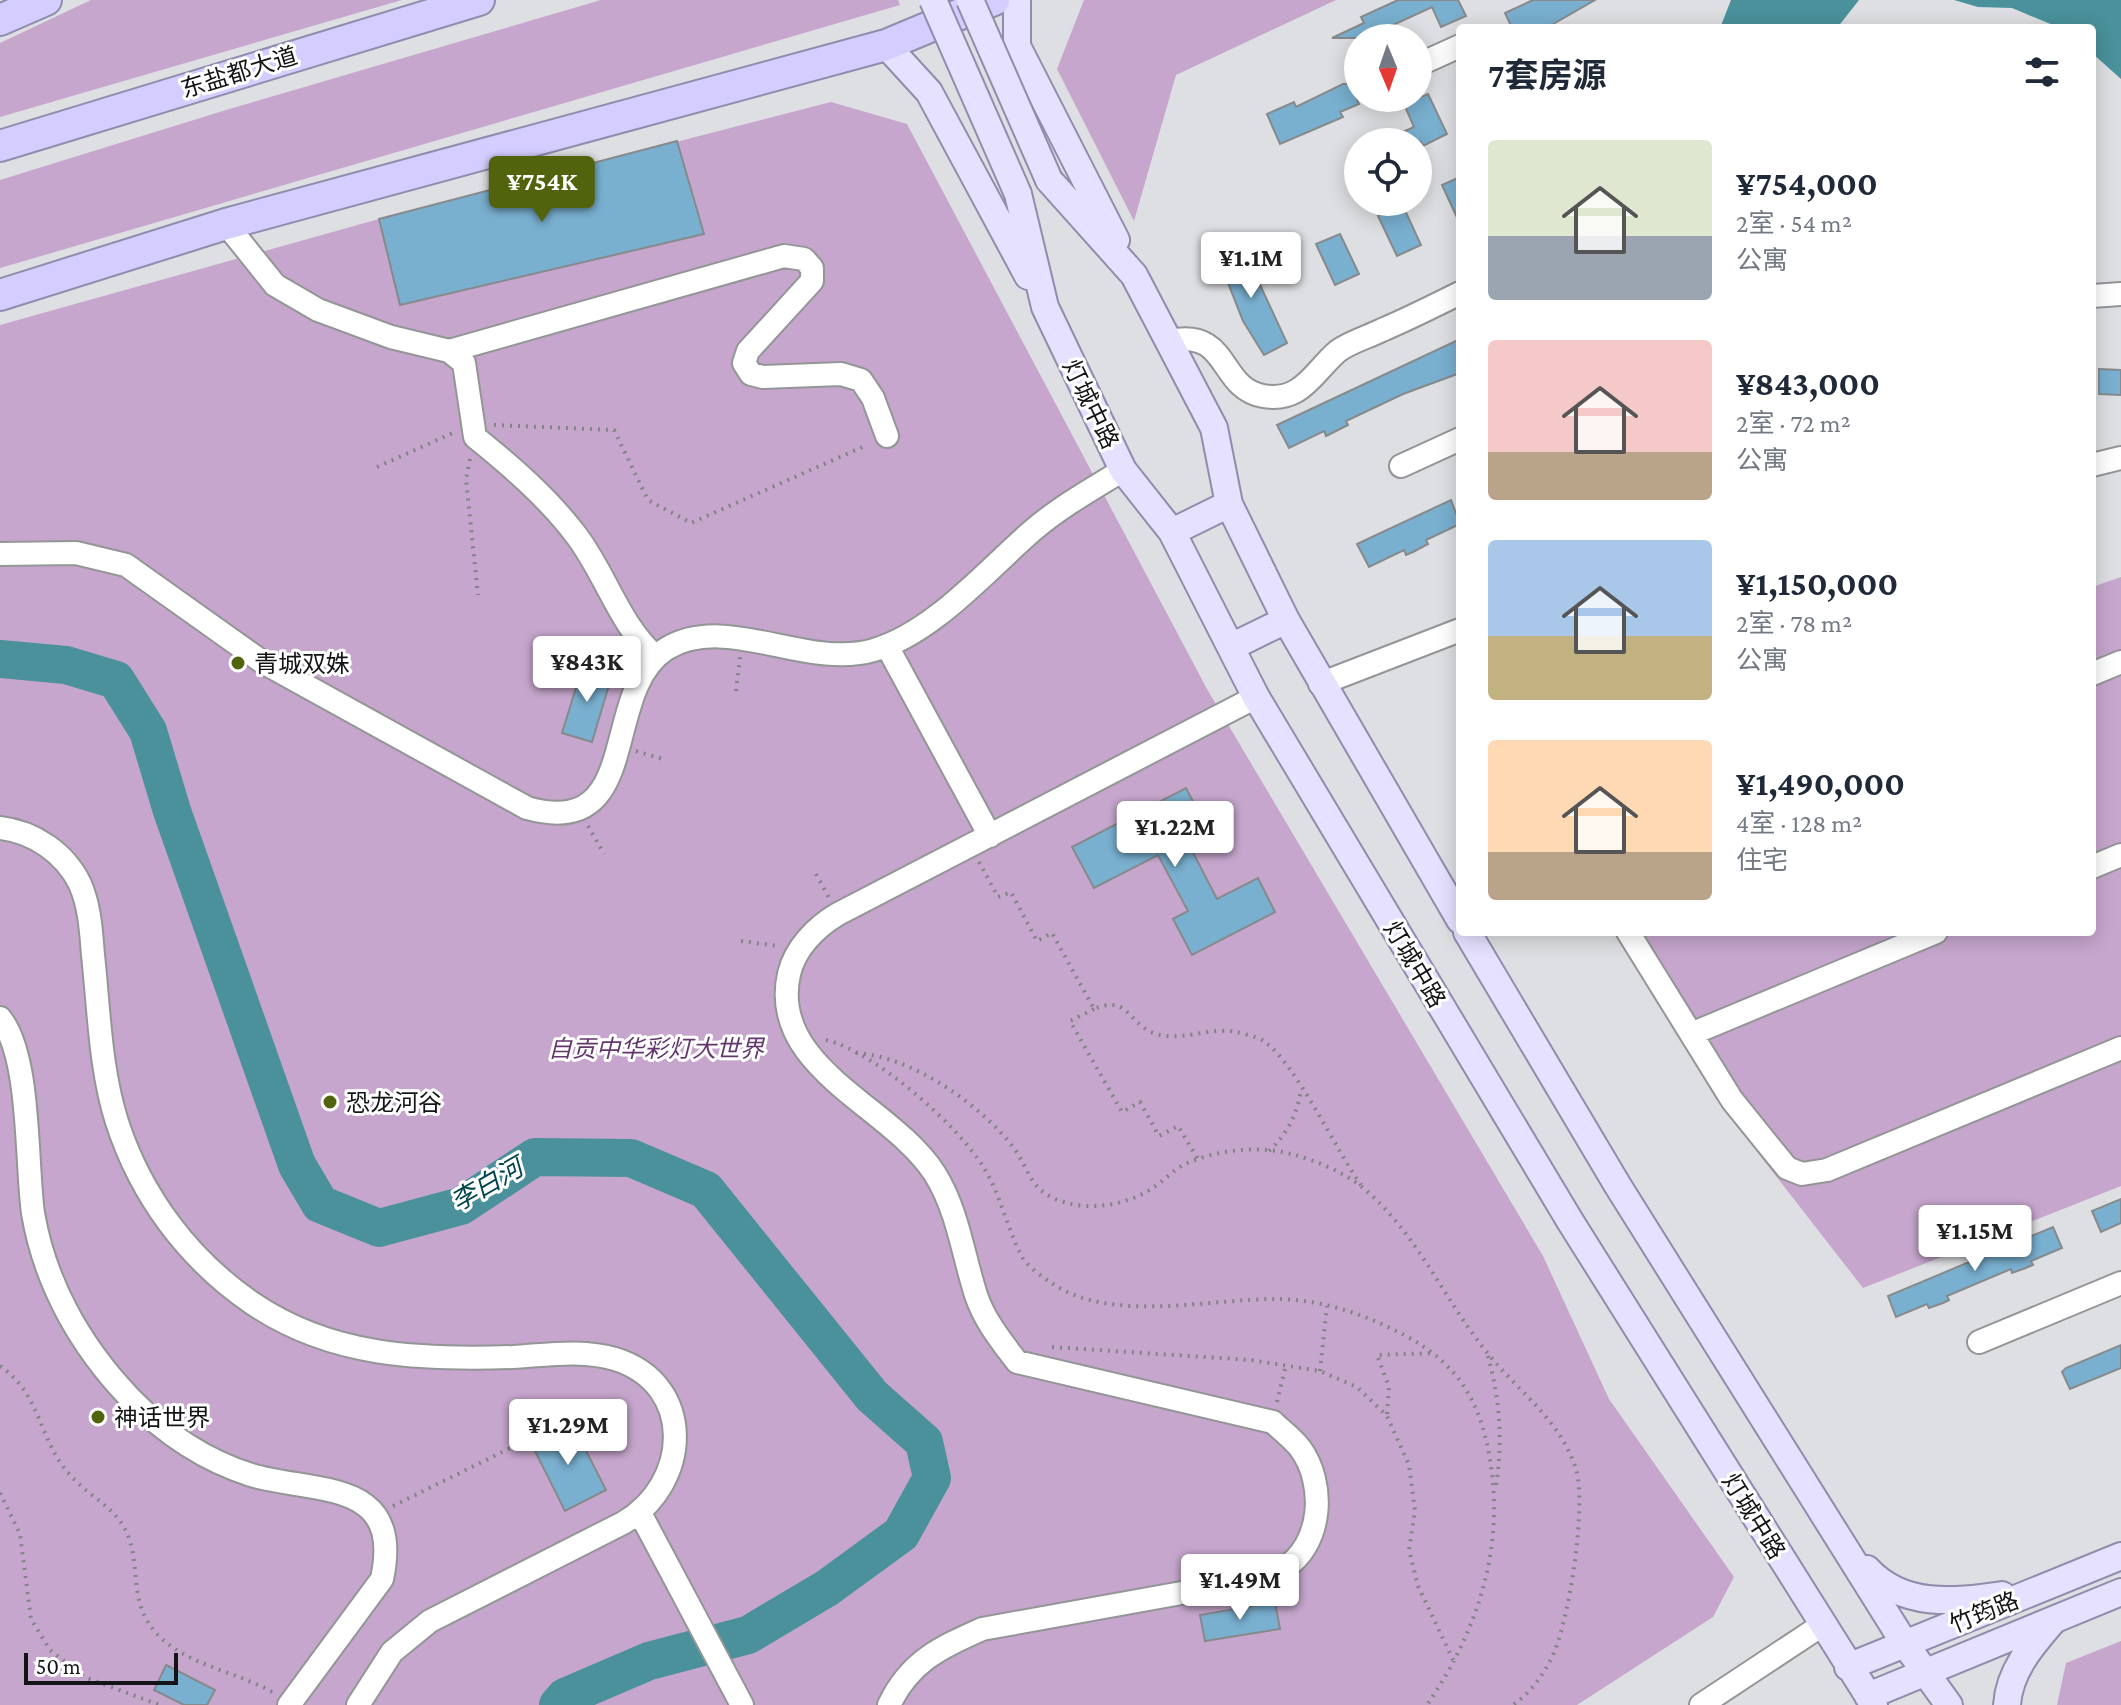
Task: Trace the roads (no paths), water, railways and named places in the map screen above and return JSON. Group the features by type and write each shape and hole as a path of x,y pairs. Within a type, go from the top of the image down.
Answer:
{"highway":[{"path":"0,20 46,0"},
{"name":"东盐都大道","path":"0,146 479,0"},
{"path":"0,295 226,224 886,45 994,0"}],"main road":[{"name":"灯城中路","path":"933,0 1018,194 1045,307 1123,470 1172,532 1256,697 1570,1221 1871,1700"},
{"path":"970,0 1049,180 1134,275"},
{"path":"1017,0 1017,46 1214,428 1229,504 1320,684 1456,913"},
{"path":"886,45 929,92 1045,307"},
{"path":"1172,532 1229,504"},
{"path":"1231,647 1286,620"},
{"path":"1469,936 1618,1186 1905,1644 1949,1705"},
{"path":"1844,1545 1881,1584 1906,1596 1937,1601 2037,1591"},
{"name":"竹筠路","path":"1848,1667 2121,1556"},
{"name":"竹筠路","path":"1871,1700 1924,1672 2121,1592"},
{"path":"2007,1705 2008,1694 2030,1646 2057,1618"}],"street":[{"path":"1432,59 1456,48"},
{"path":"226,224 275,285 318,310 391,337 449,351 464,363 474,430 576,534 614,594 637,640 656,657"},
{"path":"449,351 784,256 804,259 812,268 812,281 748,351 744,363 751,374 763,377 841,374 861,380 873,398 887,436"},
{"path":"2096,296 2121,294"},
{"path":"1170,341 1202,342 1218,353 1244,388 1257,395 1276,396 1316,378 1342,348 1456,295"},
{"path":"1401,466 1456,441"},
{"path":"2096,464 2121,458"},
{"path":"0,554 76,553 126,565 261,661 347,712 527,808 559,815 579,810 594,800 606,784 636,688 656,657 682,642 701,637 742,640 814,655 855,654 887,646 930,621 1036,528 1123,470"},
{"path":"1320,684 1456,632"},
{"path":"887,646 980,841"},
{"path":"2096,672 2121,662"},
{"path":"889,1705 914,1666 943,1647 982,1629 1248,1581 1282,1570 1300,1554 1313,1533 1317,1505 1313,1474 1300,1448 1273,1422 1017,1362 995,1334 976,1298 955,1218 935,1174 894,1127 817,1064 796,1038 787,994 791,966 813,932 838,914 1256,697"},
{"path":"0,828 32,836 52,849 79,883 89,914 105,1067 116,1120 154,1201 198,1258 253,1304 337,1343 375,1353 448,1359 591,1355 618,1360 638,1369 652,1382 671,1414 675,1448 667,1480 640,1513 430,1621 392,1652 358,1705"},
{"path":"2096,865 2121,855"},
{"path":"1630,936 1732,1100 1787,1168 1802,1174 1827,1170 2121,1048"},
{"path":"1691,1034 1926,936"},
{"path":"0,1018 12,1044 21,1084 38,1237 57,1293 91,1353 150,1418 188,1446 252,1475 345,1492 373,1516 384,1541 386,1560 382,1579 285,1702"},
{"path":"1979,1342 2121,1283"},
{"path":"640,1513 742,1705"},
{"path":"1701,1705 1822,1625"}],"water":[{"path":"1731,0 1859,0 1840,24 1722,24"},
{"path":"1954,0 2121,0 2121,79 2096,57 2096,24 2050,24 2012,8 1978,7"}],"waterway":[{"name":"李白河","path":"0,659 66,665 116,680 148,731 172,811 297,1165 320,1204 379,1228 461,1206 535,1157 631,1158 706,1190 872,1396 924,1442 932,1478 901,1534 827,1588 748,1635 649,1661 565,1697 558,1705"}],"place":[{"name":"青城双姝","path":"238,663"},
{"name":"恐龙河谷","path":"330,1102"},
{"name":"神话世界","path":"98,1417"}],"park label":[{"name":"自贡中华彩灯大世界","path":"656,1048"}]}
